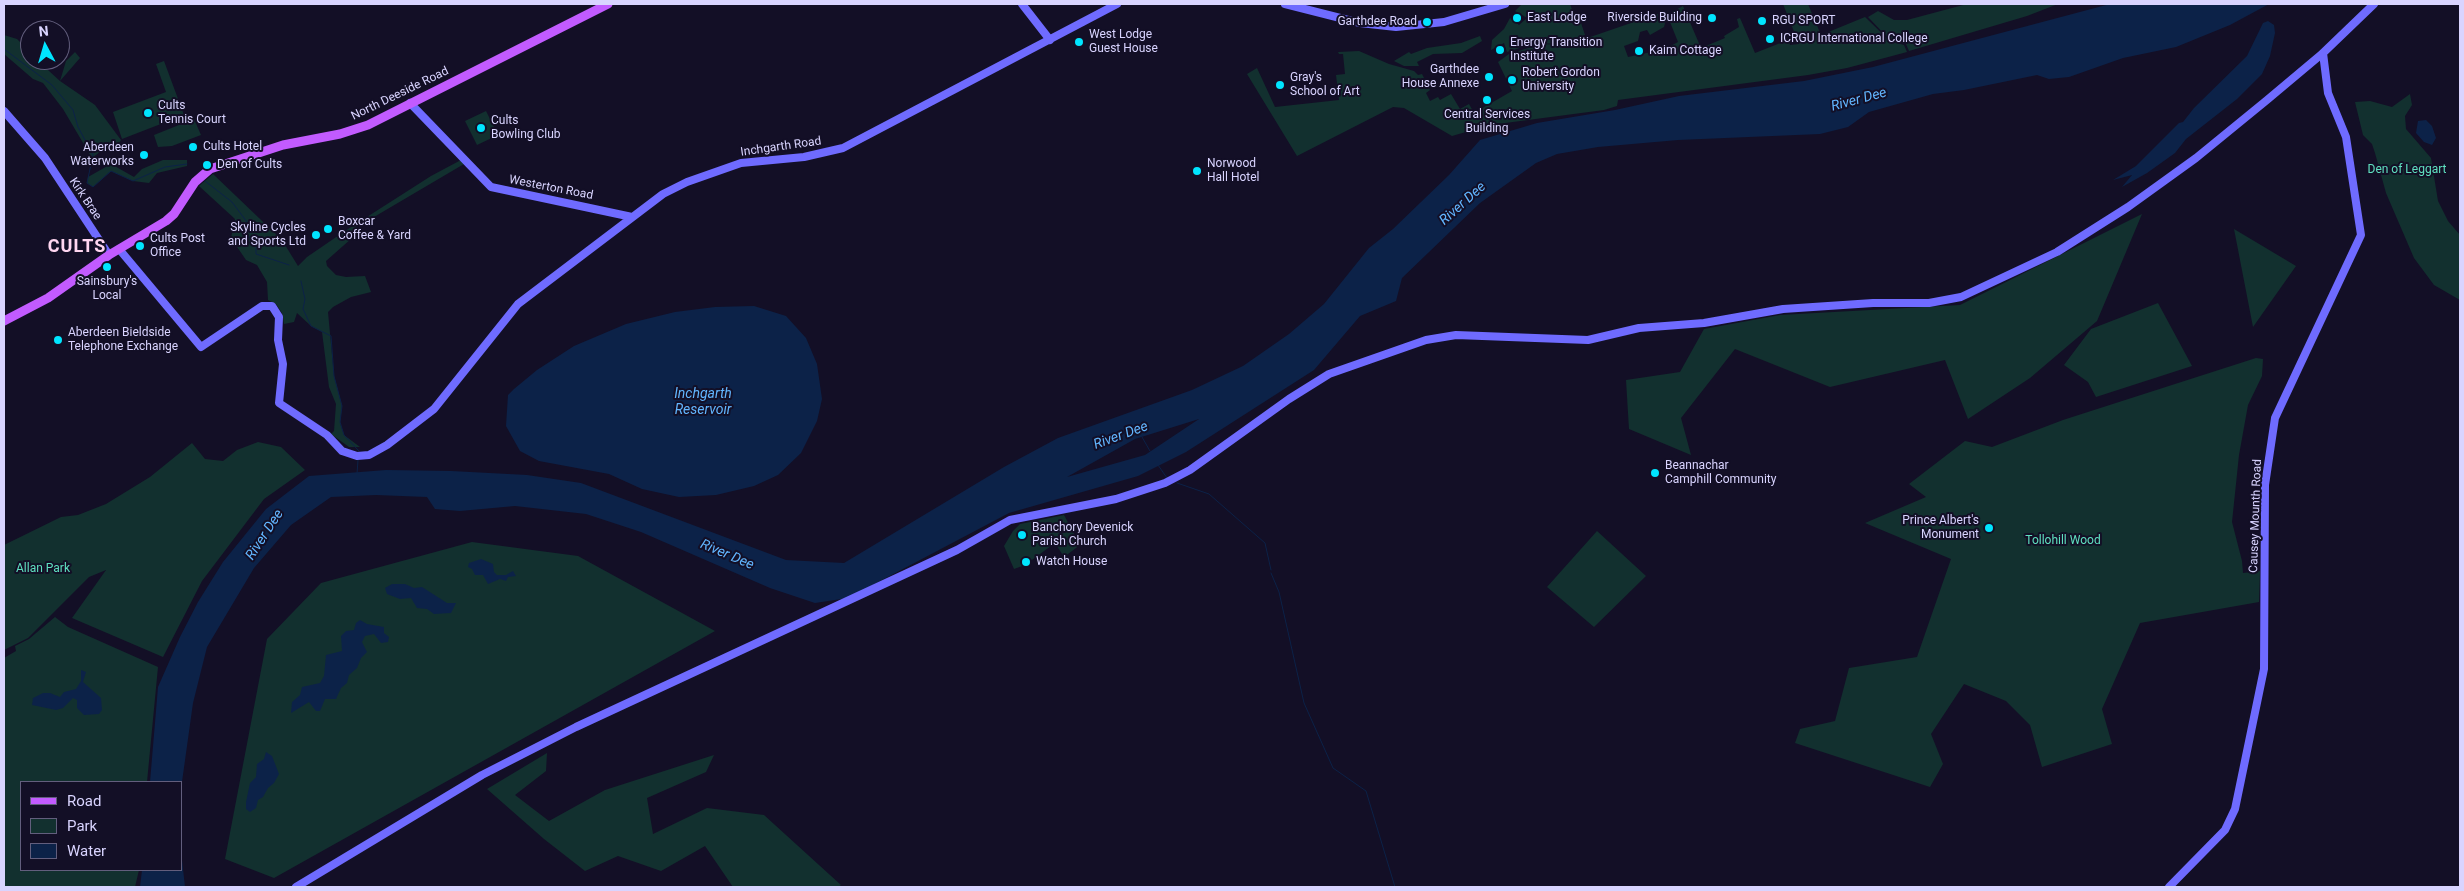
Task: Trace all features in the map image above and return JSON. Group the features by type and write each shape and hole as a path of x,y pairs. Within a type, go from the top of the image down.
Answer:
{"main road":[{"name":"North Deeside Road","path":"4,321 48,298 109,255 166,221 174,214 195,182 210,169 283,145 353,131 368,126 608,4"}],"street":[{"path":"1022,4 1050,40"},
{"name":"Inchgarth Road","path":"119,249 200,346 262,306 272,306 279,317 278,340 283,364 279,402 327,435 342,451 357,456 369,455 387,445 434,409 518,304 663,194 723,168 758,160 804,158 843,148 1117,4"},
{"path":"1285,4 1360,23 1396,27 1444,22 1505,4"},
{"path":"296,887 482,775 585,723 958,550 1010,520 1116,499 1165,483 1190,470 1289,399 1338,370 1426,340 1456,335 1588,340 1640,328 1704,324 1783,309 1873,303 1929,303 1961,297 2057,252 2128,207 2196,158 2323,53 2374,4"},
{"name":"Causey Mounth Road","path":"2169,887 2225,830 2235,808 2264,670 2265,485 2275,418 2361,235 2346,137 2328,93 2323,53"},
{"name":"Westerton Road","path":"410,103 459,156 495,189 632,217"},
{"name":"Kirk Brae","path":"4,111 45,158 109,255"}],"green space":[{"path":"1522,4 1570,4 1577,24 1581,23 1585,35 1559,44 1536,43 1507,52 1504,43 1491,50 1492,40 1504,29 1510,18 1519,25 1527,18 1515,11"},
{"path":"1783,4 1808,4 1821,35 1865,17 1890,41 1904,45 1907,52 1847,68 1808,75 1618,100 1617,106 1604,110 1490,125 1452,136 1404,108 1393,107 1297,156 1247,74 1257,68 1275,107 1339,100 1336,75 1345,74 1343,54 1338,52 1359,51 1389,64 1414,71 1418,75 1422,74 1430,90 1426,93 1430,101 1438,97 1440,100 1451,94 1460,109 1469,104 1474,113 1512,91 1498,62 1509,54 1541,44 1567,45 1663,12 1666,19 1664,27 1650,35 1647,30 1640,32 1638,41 1624,46 1628,57 1665,49 1678,42 1666,12 1670,13 1683,6 1701,48 1725,38 1724,36 1739,27 1737,19 1740,18 1755,53 1788,40 1790,45 1799,44"},
{"path":"1967,4 2058,4 2027,16 1909,51 1906,44 1890,40 1868,17 1878,11 1894,20 1907,20"},
{"path":"4,35 17,39 20,42 20,68 4,54"},
{"path":"1480,36 1482,41 1462,53 1433,54 1417,62 1419,66 1404,66 1394,61 1409,52 1411,54 1427,48 1461,43"},
{"path":"75,52 80,58 70,70 70,57"},
{"name":"Cults Tennis Court","path":"164,61 184,115 122,139 113,112 166,92 156,64"},
{"path":"23,70 48,70 60,81 95,105 121,140 116,148 109,145 92,158 63,109 43,83 33,79"},
{"path":"63,70 70,70 60,81"},
{"name":"Den of Leggart","path":"2410,94 2412,105 2405,116 2406,129 2431,158 2438,201 2448,221 2460,235 2460,300 2434,285 2414,258 2386,193 2372,144 2363,135 2355,102 2370,101 2392,107"},
{"name":"Cults Bowling Club","path":"486,111 498,135 477,145 465,121"},
{"path":"194,119 201,135 172,146 158,147 154,135"},
{"path":"163,160 187,160 187,166 157,173 149,183 133,181 111,171 93,187 87,183 88,177 111,164 134,177 142,169"},
{"path":"461,160 464,164 357,227 360,231 326,261 327,266 336,275 346,277 365,276 371,292 351,297 328,312 334,376 342,406 340,423 344,435 360,447 349,447 331,434 334,431 336,404 329,387 322,332 311,326 297,313 294,322 284,324 282,313 276,304 268,300 267,282 257,265 246,260 231,238 235,219 199,186 213,174 282,240 298,266 307,257 345,231 431,176"},
{"path":"2142,214 2097,321 2030,378 1968,419 1945,360 1830,387 1735,349 1681,418 1691,455 1629,429 1626,380 1680,372 1704,329 1780,315 1960,305"},
{"path":"2234,229 2296,266 2253,327"},
{"path":"2158,303 2192,366 2096,397 2088,382 2064,365 2091,329"},
{"name":"Tollohill Wood","path":"2256,358 2263,359 2262,376 2248,405 2239,455 2232,522 2242,561 2243,573 2260,571 2259,602 2140,623 2102,709 2112,744 2042,767 2030,725 2006,701 1964,684 1931,734 1943,764 1930,787 1795,743 1800,729 1835,721 1849,668 1917,657 1951,559 1865,523 1926,497 1909,484 1965,441 1992,447 2063,420"},
{"name":"Allan Park","path":"258,442 281,447 305,470 264,499 202,581 163,657 72,618 106,570 89,577 28,638 4,650 4,545 61,517 78,515 106,504 150,477 192,443 205,459 223,461 237,450"},
{"path":"1064,515 1080,545 1064,557 1055,543 1025,565 1014,569 1004,546 1013,531 1020,524"},
{"path":"1597,531 1646,576 1594,627 1547,587"},
{"path":"472,542 578,556 715,631 274,878 225,859 267,639 321,583"},
{"path":"55,617 68,627 158,667 147,781 20,781 20,871 139,871 135,887 4,887 4,658 16,651 15,646 29,639"},
{"path":"547,753 546,771 515,795 549,821 605,790 714,755 706,772 647,798 653,834 707,808 764,815 841,885 838,887 733,887 705,846 661,871 618,856 585,871 544,839 487,789"}],"water":[{"name":"River Dee","path":"2110,4 2269,4 2230,25 2176,47 2123,58 2069,77 2049,79 2037,75 1964,90 1933,94 1869,112 1848,127 1820,134 1678,140 1598,147 1557,154 1536,163 1480,203 1402,278 1396,301 1360,316 1314,370 1186,452 1138,476 1009,513 848,598 815,603 770,588 641,532 586,514 515,506 460,511 435,509 427,497 376,495 331,497 291,525 254,568 207,647 193,703 182,782 150,781 158,687 198,602 223,562 266,509 309,476 386,470 451,471 527,475 581,483 786,560 844,563 1004,467 1058,438 1192,390 1243,366 1289,334 1324,304 1369,248 1393,229 1449,175 1480,140 1537,123 1615,110 1679,96 1804,81 1873,67","holes":["1199,419 1145,455 1067,477 1135,439"]},
{"path":"2268,21 2274,25 2275,33 2270,56 2262,74 2237,99 2186,139 2175,153 2147,173 2122,187 2132,175 2113,180 2136,166 2179,123 2183,122 2194,108 2247,56 2263,23"},
{"path":"2426,120 2432,126 2436,138 2432,145 2424,142 2416,133 2418,121"},
{"name":"Inchgarth Reservoir","path":"754,306 786,316 806,338 817,364 822,399 817,421 801,453 778,475 754,486 716,495 679,497 642,489 609,474 539,461 520,451 506,426 508,395 537,370 574,346 626,324 675,312 715,307"},
{"path":"481,559 493,564 494,572 497,575 506,575 513,571 516,576 508,577 506,581 500,579 488,584 483,575 475,575 472,569 468,567 469,563"},
{"path":"392,584 405,584 414,588 422,587 447,603 456,603 451,613 434,614 427,609 417,608 411,598 400,599 387,594 385,588"},
{"path":"360,620 367,624 384,627 384,633 389,637 388,642 381,643 374,634 365,636 362,642 367,652 361,658 357,668 349,675 347,683 341,688 336,699 325,699 320,711 316,711 309,702 291,713 292,702 300,695 302,687 320,683 324,676 326,655 342,651 341,636 346,631 354,630 356,623"},
{"path":"81,670 86,672 83,682 101,698 102,710 99,714 84,715 77,708 77,700 73,698 63,708 56,710 32,705 33,698 43,693 50,693 60,697 64,692 76,689 81,681"},
{"path":"266,752 272,756 279,774 263,797 258,800 256,808 250,812 246,809 246,802 250,783 256,777 257,764 264,759"},
{"path":"182,860 185,887 140,887 142,871 182,871"}],"waterway":[{"path":"4,49 52,85 73,110 78,127 93,155 87,183 93,187 111,171 133,181 165,167 187,164"},
{"path":"205,181 232,202 247,222 247,236 256,241 256,254 289,265"},
{"path":"301,281 305,299 303,309 311,326 331,336 334,376 342,406 340,422 344,435 359,451"},
{"name":"River Dee","path":"1142,437 1150,451"},
{"path":"357,474 358,460"},
{"path":"1158,465 1167,478"},
{"path":"1177,483 1209,494 1265,543 1271,570"},
{"path":"1271,573 1279,592 1304,703 1333,768 1366,791 1395,887"}],"place":[{"name":"East Lodge","path":"1517,18"},
{"name":"Riverside Building","path":"1712,18"},
{"name":"RGU SPORT","path":"1762,21"},
{"name":"Garthdee Road","path":"1427,22"},
{"name":"ICRGU International College","path":"1770,39"},
{"name":"West Lodge Guest House","path":"1079,42"},
{"name":"Energy Transition Institute","path":"1500,50"},
{"name":"Kaim Cottage","path":"1639,51"},
{"name":"Garthdee House Annexe","path":"1489,77"},
{"name":"Robert Gordon University","path":"1512,80"},
{"name":"Gray's School of Art","path":"1280,85"},
{"name":"Central Services Building","path":"1487,100"},
{"name":"Cults Tennis Court","path":"148,113"},
{"name":"Cults Bowling Club","path":"481,128"},
{"name":"Cults Hotel","path":"193,147"},
{"name":"Aberdeen Waterworks","path":"144,155"},
{"name":"Den of Cults","path":"207,165"},
{"name":"Norwood Hall Hotel","path":"1197,171"},
{"name":"Boxcar Coffee & Yard","path":"328,229"},
{"name":"Skyline Cycles and Sports Ltd","path":"316,235"},
{"name":"Cults Post Office","path":"140,246"},
{"name":"Sainsbury's Local","path":"107,267"},
{"name":"Aberdeen Bieldside Telephone Exchange","path":"58,340"},
{"name":"Beannachar Camphill Community","path":"1655,473"},
{"name":"Prince Albert's Monument","path":"1989,528"},
{"name":"Banchory Devenick Parish Church","path":"1022,535"},
{"name":"Watch House","path":"1026,562"}],"district":[{"name":"CULTS","path":"77,247"}]}
